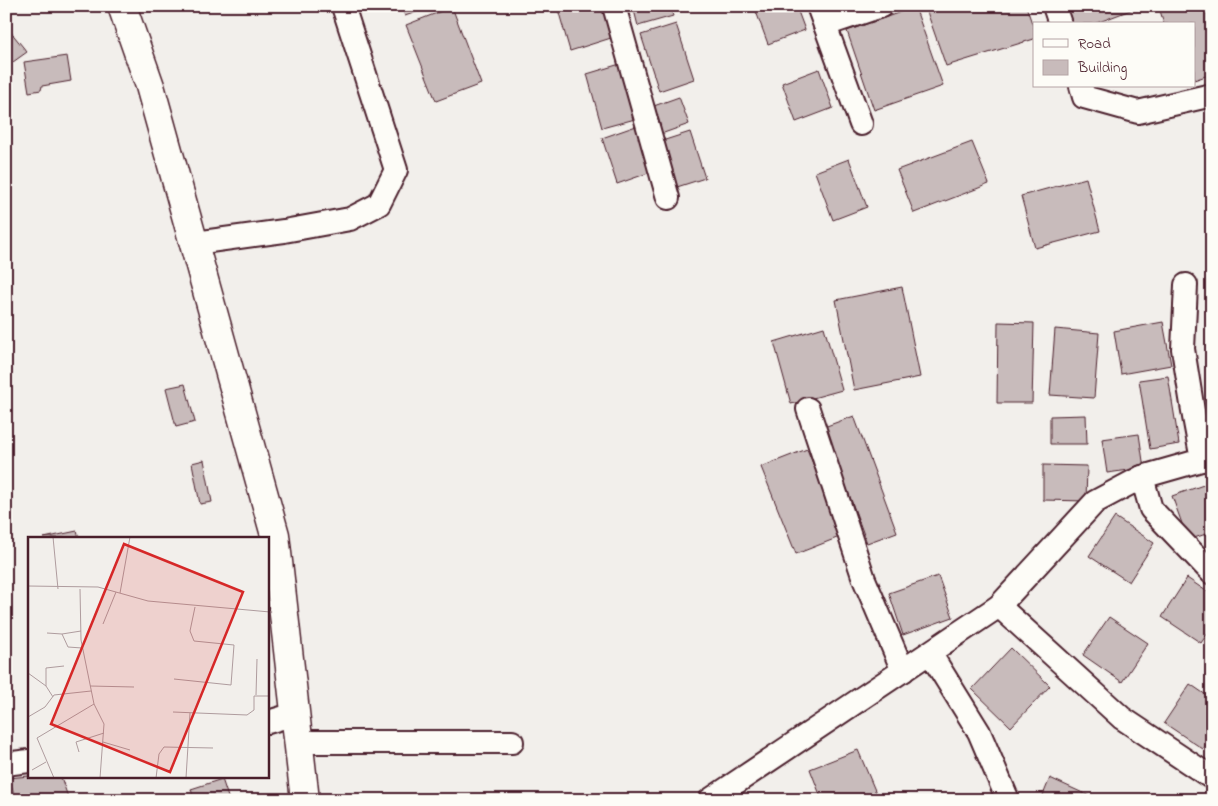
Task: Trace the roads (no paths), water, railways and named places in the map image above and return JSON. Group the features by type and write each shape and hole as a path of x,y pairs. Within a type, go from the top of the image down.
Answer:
{"main road":[{"path":"122,6 150,86 275,535 305,800"}],"street":[{"path":"195,243 284,231 350,218 378,204 396,170 343,6"},
{"path":"614,6 668,198"},
{"path":"861,124 822,16 881,6"},
{"path":"1054,6 1059,22"},
{"path":"1082,88 1084,97 1138,112 1212,95"},
{"path":"710,800 999,606 1095,502 1142,477 1207,458 1183,349 1186,285"},
{"path":"808,409 864,579 903,671"},
{"path":"1142,477 1151,510 1212,573"},
{"path":"999,606 1122,718 1212,778"},
{"path":"930,653 979,732 1008,800"},
{"path":"269,722 295,714"},
{"path":"298,742 512,742"},
{"path":"6,765 28,761"}]}
